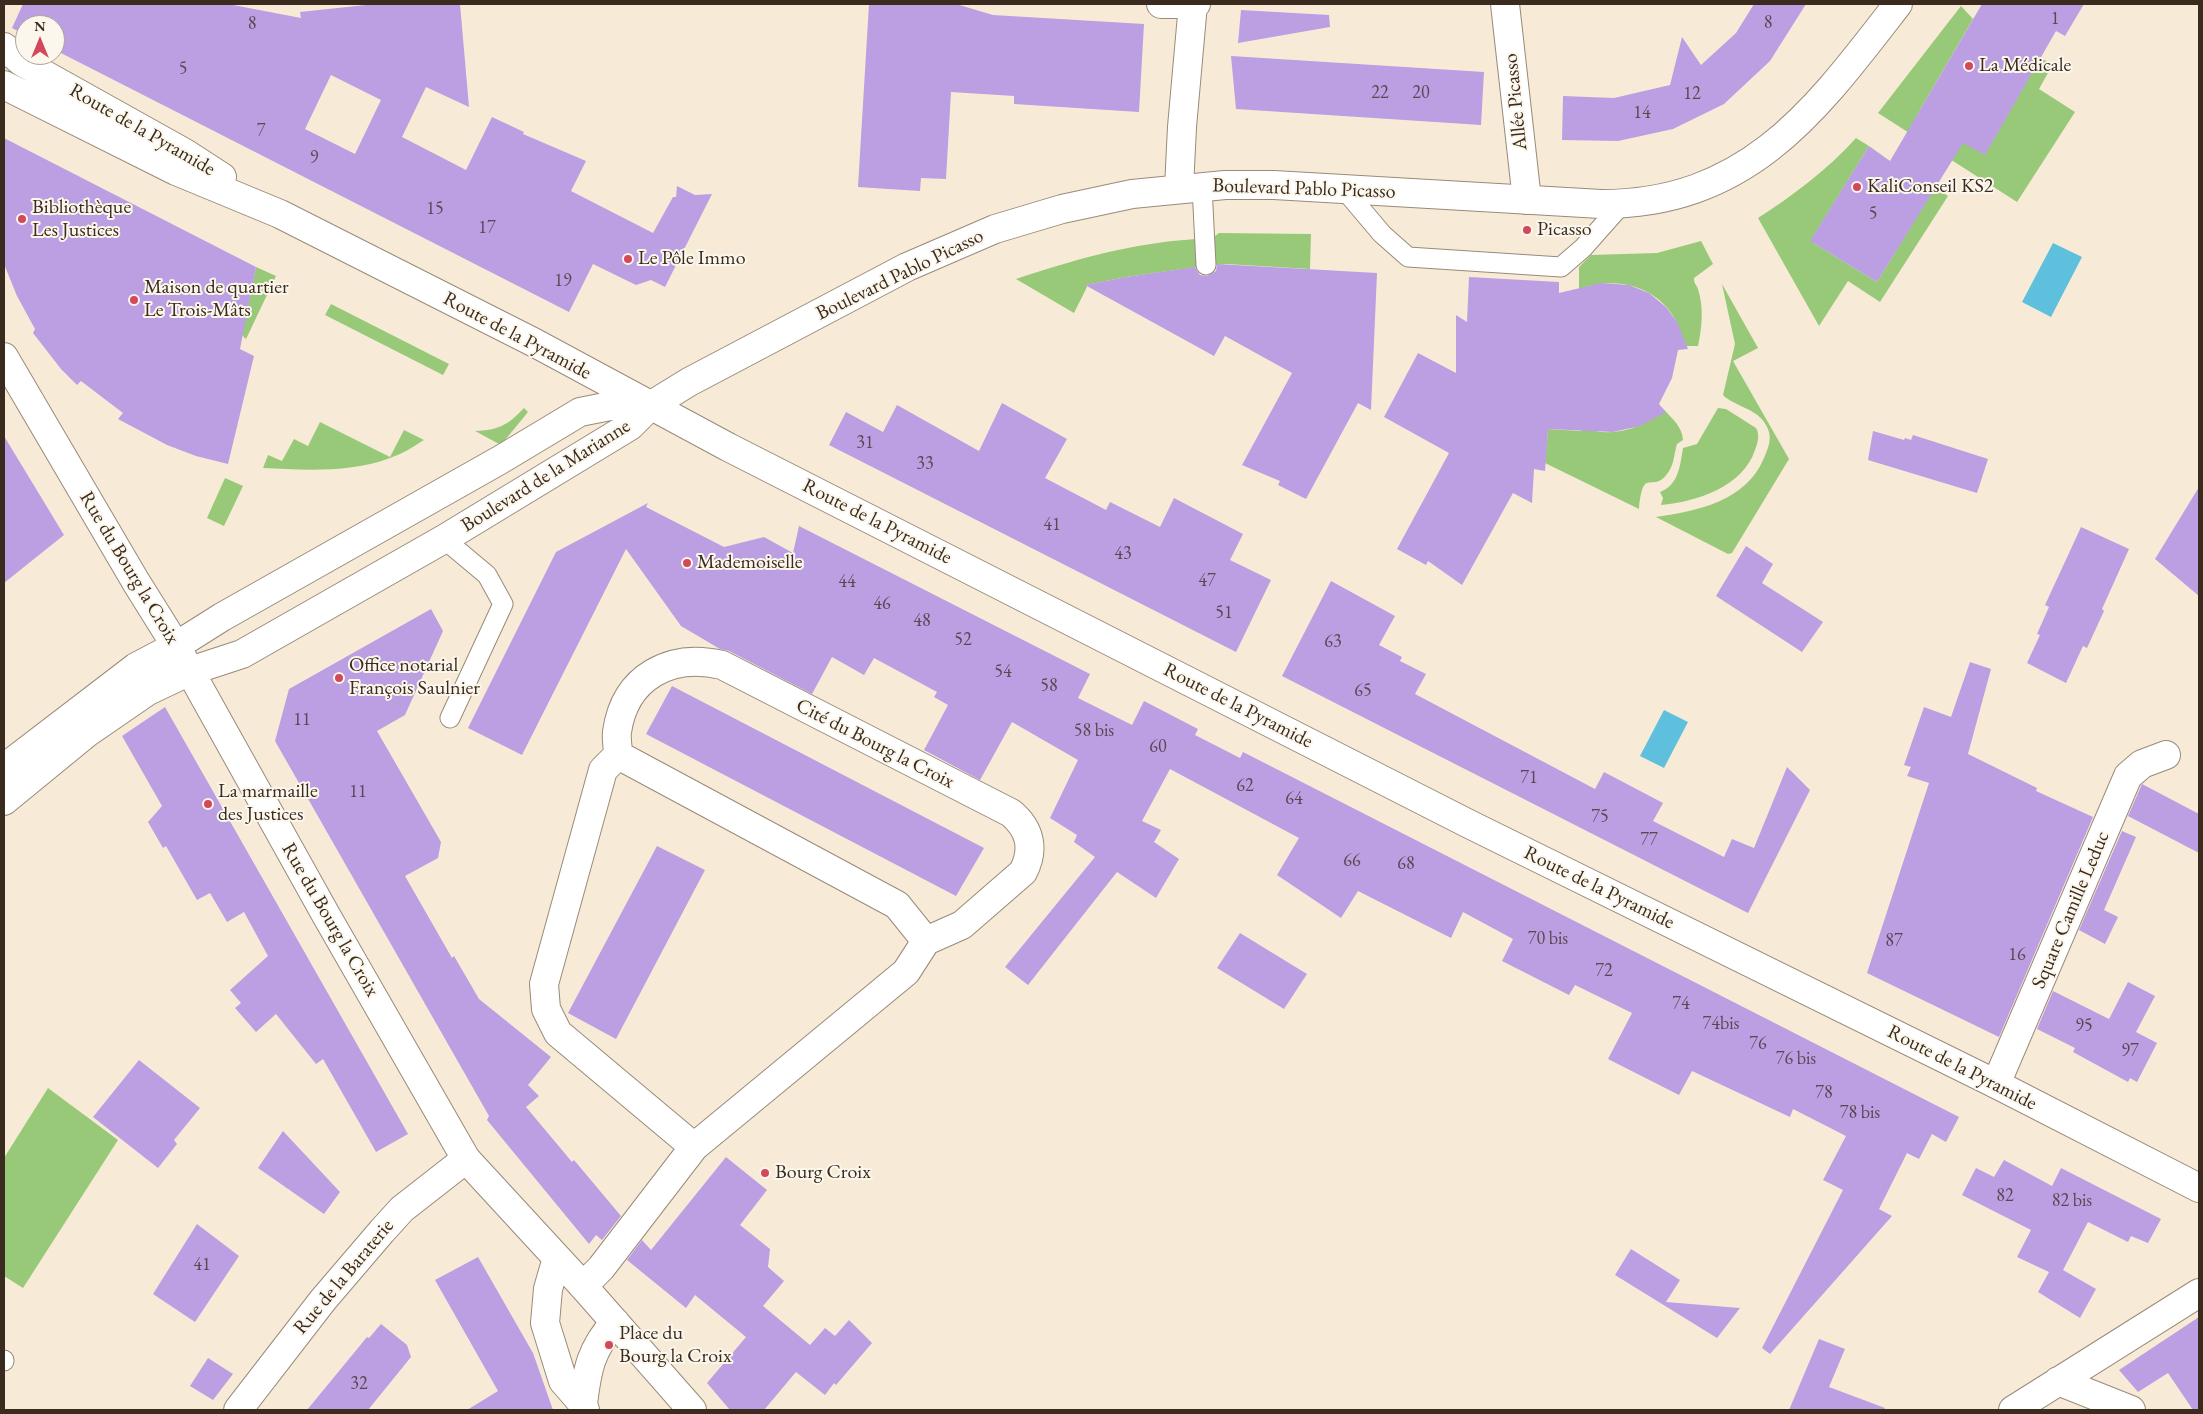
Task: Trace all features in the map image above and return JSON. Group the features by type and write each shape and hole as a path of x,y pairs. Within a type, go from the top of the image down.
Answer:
{"street":[{"path":"1161,4 1194,4 1182,127 1191,188"},
{"name":"Allée Picasso","path":"1505,4 1527,200"},
{"name":"Boulevard Pablo Picasso","path":"650,406 762,342 907,266 950,246 1010,224 1062,209 1132,194 1191,188 1274,185 1622,204 1659,199 1697,188 1760,156 1785,136 1858,56 1898,4"},
{"name":"Route de la Pyramide","path":"4,47 22,62 185,153 280,214"},
{"name":"Route de la Pyramide","path":"4,86 176,171 280,214 535,344 650,406 1470,824 1996,1084 2199,1188"},
{"name":"Rue du Bourg la Croix","path":"4,357 136,582 176,646 326,915 466,1159 583,1286 692,1410"},
{"name":"Boulevard de la Marianne","path":"4,768 136,667 176,646 222,617 500,460 580,412 610,406 650,406"},
{"name":"Boulevard de la Marianne","path":"4,801 95,728 148,691 190,671 242,654 444,539 630,426 650,406"},
{"name":"Cité du Bourg la Croix","path":"618,755 616,734 621,714 632,693 643,680 657,670 673,664 689,661 706,661 722,665 1011,813 1025,828 1029,838 1030,850 1023,872 962,925 926,941"},
{"path":"583,1286 601,1268 694,1147 906,972 926,941 897,905 618,755 603,770 544,984 546,1009 558,1033 694,1147"},
{"name":"Square Camille Leduc","path":"1996,1084 2128,776 2142,764 2166,755"},
{"name":"Rue de la Baraterie","path":"238,1410 323,1300 382,1231 402,1209 466,1159"},
{"path":"557,1258 548,1289 545,1323 562,1382 584,1407"},
{"path":"2012,1410 2199,1293"},
{"path":"584,1407 590,1361 601,1338 615,1322"},
{"path":"2058,1382 2130,1410"}],"lane":[{"path":"1191,188 1206,265"},
{"path":"1344,189 1382,234 1408,257 1551,266 1561,266 1583,248 1622,204"},
{"path":"444,539 487,575 503,604 450,718"}],"green space":[{"path":"1961,6 1973,19 1917,115 1985,154 2040,58 2053,64 2039,89 2075,112 2017,202 1878,113"},
{"path":"1856,138 1869,146 1811,240 1815,244 1877,282 1935,187 1948,196 1880,302 1848,281 1819,326 1758,218 1810,181 1834,161"},
{"path":"1219,233 1311,234 1310,269 1215,265 1214,237"},
{"path":"1196,239 1197,267 1086,285 1087,287 1074,313 1016,279 1104,253 1149,244"},
{"path":"1701,241 1713,264 1694,278 1702,310 1698,346 1685,346 1676,321 1668,309 1658,299 1646,292 1621,284 1607,283 1579,289 1579,267 1591,255 1657,253"},
{"path":"256,267 276,276 246,339 235,328 246,316"},
{"path":"1722,284 1758,348 1733,361 1789,459 1732,553 1728,554 1656,517 1704,507 1733,494 1756,473 1769,445 1768,429 1762,419 1752,411 1723,395 1735,344"},
{"path":"331,304 449,364 443,375 325,315"},
{"path":"524,408 528,412 501,445 475,431 502,426 513,419"},
{"path":"1718,408 1726,409 1756,428 1758,441 1749,463 1740,474 1717,490 1689,500 1661,505 1663,498 1660,492 1671,485 1678,474 1683,448 1697,444"},
{"path":"1664,410 1679,427 1683,440 1677,444 1672,464 1667,474 1657,482 1649,482 1643,488 1639,509 1545,463 1548,429 1581,431 1582,427 1604,432 1615,432 1635,427"},
{"path":"320,422 390,457 404,430 424,440 394,456 375,463 359,466 327,469 263,468 268,455 282,461 294,439 308,446"},
{"path":"225,478 243,486 224,526 207,518"},
{"path":"48,1088 118,1140 23,1288 4,1276 4,1158"}],"water":[{"path":"2053,243 2082,257 2051,317 2022,302"},
{"path":"1664,710 1688,722 1664,768 1640,756"}],"building":[{"path":"23,4 228,4 301,18 300,12 375,4 460,4 469,107 426,87 402,137 466,170 492,117 524,132 523,134 586,161 571,191 653,233 673,197 676,197 677,186 695,195 712,194 665,287 651,280 636,285 593,264 569,312 65,55 65,15 18,15","holes":["331,75 381,100 355,154 305,129"]},
{"path":"869,4 956,4 993,15 1144,24 1139,112 1014,104 1014,96 951,92 946,179 921,178 920,191 858,187"},
{"path":"1754,4 1806,4 1770,61 1724,104 1673,129 1618,141 1562,140 1563,96 1614,98 1670,85 1682,37 1701,65 1736,33"},
{"path":"1982,4 2084,4 2065,36 2056,31 1985,155 1963,143 1877,282 1810,241 1869,146 1890,161"},
{"path":"1241,10 1329,15 1330,27 1238,43"},
{"path":"1231,56 1484,72 1481,125 1236,109"},
{"name":"Maison de quartier Le Trois-Mâts","path":"4,138 256,267 240,349 254,356 228,464 196,456 167,445 118,419 123,413 81,381 77,385 61,369 33,333 35,329 17,296 4,264"},
{"path":"1217,264 1377,273 1371,410 1358,403 1306,499 1278,485 1280,481 1242,465 1292,373 1225,336 1214,356 1085,285 1195,267 1200,275 1207,276 1216,271"},
{"path":"1469,277 1559,282 1559,293 1601,283 1629,285 1649,293 1666,307 1677,322 1688,349 1678,350 1672,378 1659,404 1666,412 1640,426 1613,432 1548,429 1545,471 1534,469 1532,503 1513,493 1462,585 1428,561 1426,565 1397,549 1449,453 1384,417 1418,353 1456,373 1456,315 1467,322"},
{"path":"1002,403 1067,439 1045,478 1106,510 1110,502 1160,527 1174,498 1243,534 1230,560 1271,580 1236,652 829,445 846,412 883,432 897,405 979,451"},
{"path":"1873,431 1904,440 1905,438 1911,440 1913,435 1988,459 1977,493 1868,460"},
{"path":"4,436 64,535 4,583"},
{"path":"2199,487 2199,596 2155,559"},
{"path":"648,503 646,507 724,547 764,537 793,553 799,526 1090,674 1078,698 1132,725 1144,701 1198,729 1195,735 1240,758 1243,752 1959,1117 1946,1142 1932,1134 1919,1159 1907,1153 1879,1209 1892,1216 1770,1354 1762,1348 1843,1190 1823,1180 1846,1136 1793,1109 1790,1117 1692,1071 1679,1095 1608,1059 1632,1013 1575,985 1569,995 1502,961 1513,939 1463,912 1451,938 1358,891 1341,918 1277,875 1299,838 1170,769 1142,821 1161,830 1154,842 1179,859 1156,898 1117,872 1028,985 1005,967 1095,857 1074,842 1077,835 1050,818 1078,760 1012,722 980,780 924,750 948,705 934,697 937,692 874,658 864,675 832,657 812,694 729,651 720,649 681,626 626,549 522,755 468,728 556,552"},
{"path":"2081,527 2129,549 2087,648 2083,646 2066,683 2027,663 2040,635 2037,634 2049,607 2045,605"},
{"path":"1746,546 1773,564 1762,583 1823,622 1802,652 1716,596"},
{"path":"1331,581 1395,616 1379,645 1402,657 1400,661 1426,674 1415,694 1595,789 1604,772 1663,803 1653,821 1724,857 1732,839 1754,848 1787,767 1810,790 1748,913 1282,676"},
{"path":"431,609 443,631 405,715 377,731 441,842 438,858 405,876 452,958 454,956 479,999 551,1057 528,1085 539,1096 526,1107 621,1216 602,1240 596,1235 589,1244 487,1120 489,1116 275,741 289,689"},
{"path":"1970,662 1991,669 1968,754 2037,788 2036,791 2093,817 1999,1037 1867,973 1929,783 1907,776 1911,767 1904,765 1924,707 1951,717"},
{"path":"672,686 984,848 956,896 646,734"},
{"path":"165,707 408,1134 376,1152 323,1059 316,1064 276,1014 256,1032 235,1008 241,1003 230,990 268,956 244,912 227,922 210,893 197,900 166,846 163,848 148,822 162,806 122,736"},
{"path":"2142,784 2199,814 2199,853 2128,816"},
{"path":"2122,831 2136,837 2104,910 2118,917 2105,944 2079,930"},
{"path":"657,846 705,870 616,1039 568,1013"},
{"path":"1240,933 1307,974 1284,1009 1217,968"},
{"path":"2128,982 2155,996 2136,1032 2157,1043 2137,1082 2130,1078 2128,1082 2073,1052 2075,1048 2037,1029 2053,991 2109,1019"},
{"path":"139,1060 200,1108 174,1140 177,1144 158,1168 93,1117"},
{"path":"283,1131 340,1192 324,1214 258,1168"},
{"path":"726,1157 767,1190 740,1225 770,1249 768,1267 784,1281 763,1306 810,1345 825,1328 835,1336 849,1320 872,1343 825,1395 796,1372 764,1410 730,1410 707,1383 746,1337 695,1295 686,1308 627,1260 642,1240 651,1250"},
{"path":"2004,1160 2052,1186 2061,1168 2161,1219 2148,1243 2131,1236 2128,1242 2088,1222 2063,1270 2096,1289 2080,1318 2038,1292 2049,1272 2017,1257 2031,1230 1962,1195 1976,1168 1994,1177"},
{"path":"197,1224 239,1256 195,1322 153,1294"},
{"path":"1631,1249 1680,1280 1666,1302 1740,1308 1717,1338 1615,1275"},
{"path":"478,1257 533,1353 553,1410 467,1410 498,1391 435,1280"},
{"path":"2199,1317 2199,1410 2193,1410 2168,1373 2138,1392 2119,1370"},
{"path":"381,1324 407,1345 411,1357 368,1410 307,1410 367,1337 369,1338"},
{"path":"1819,1339 1845,1349 1829,1387 1885,1408 1884,1410 1789,1410"},
{"path":"208,1358 233,1374 213,1400 190,1386"}],"place":[{"name":"La Médicale","path":"1969,66"},
{"name":"KaliConseil KS2","path":"1857,187"},
{"name":"Bibliothèque Les Justices","path":"22,219"},
{"name":"Picasso","path":"1527,230"},
{"name":"Le Pôle Immo","path":"628,259"},
{"name":"Maison de quartier Le Trois-Mâts","path":"134,300"},
{"name":"Mademoiselle","path":"687,563"},
{"name":"Office notarial François Saulnier","path":"339,678"},
{"name":"La marmaille des Justices","path":"208,804"},
{"name":"Bourg Croix","path":"765,1173"},
{"name":"Place du Bourg la Croix","path":"609,1345"}]}
